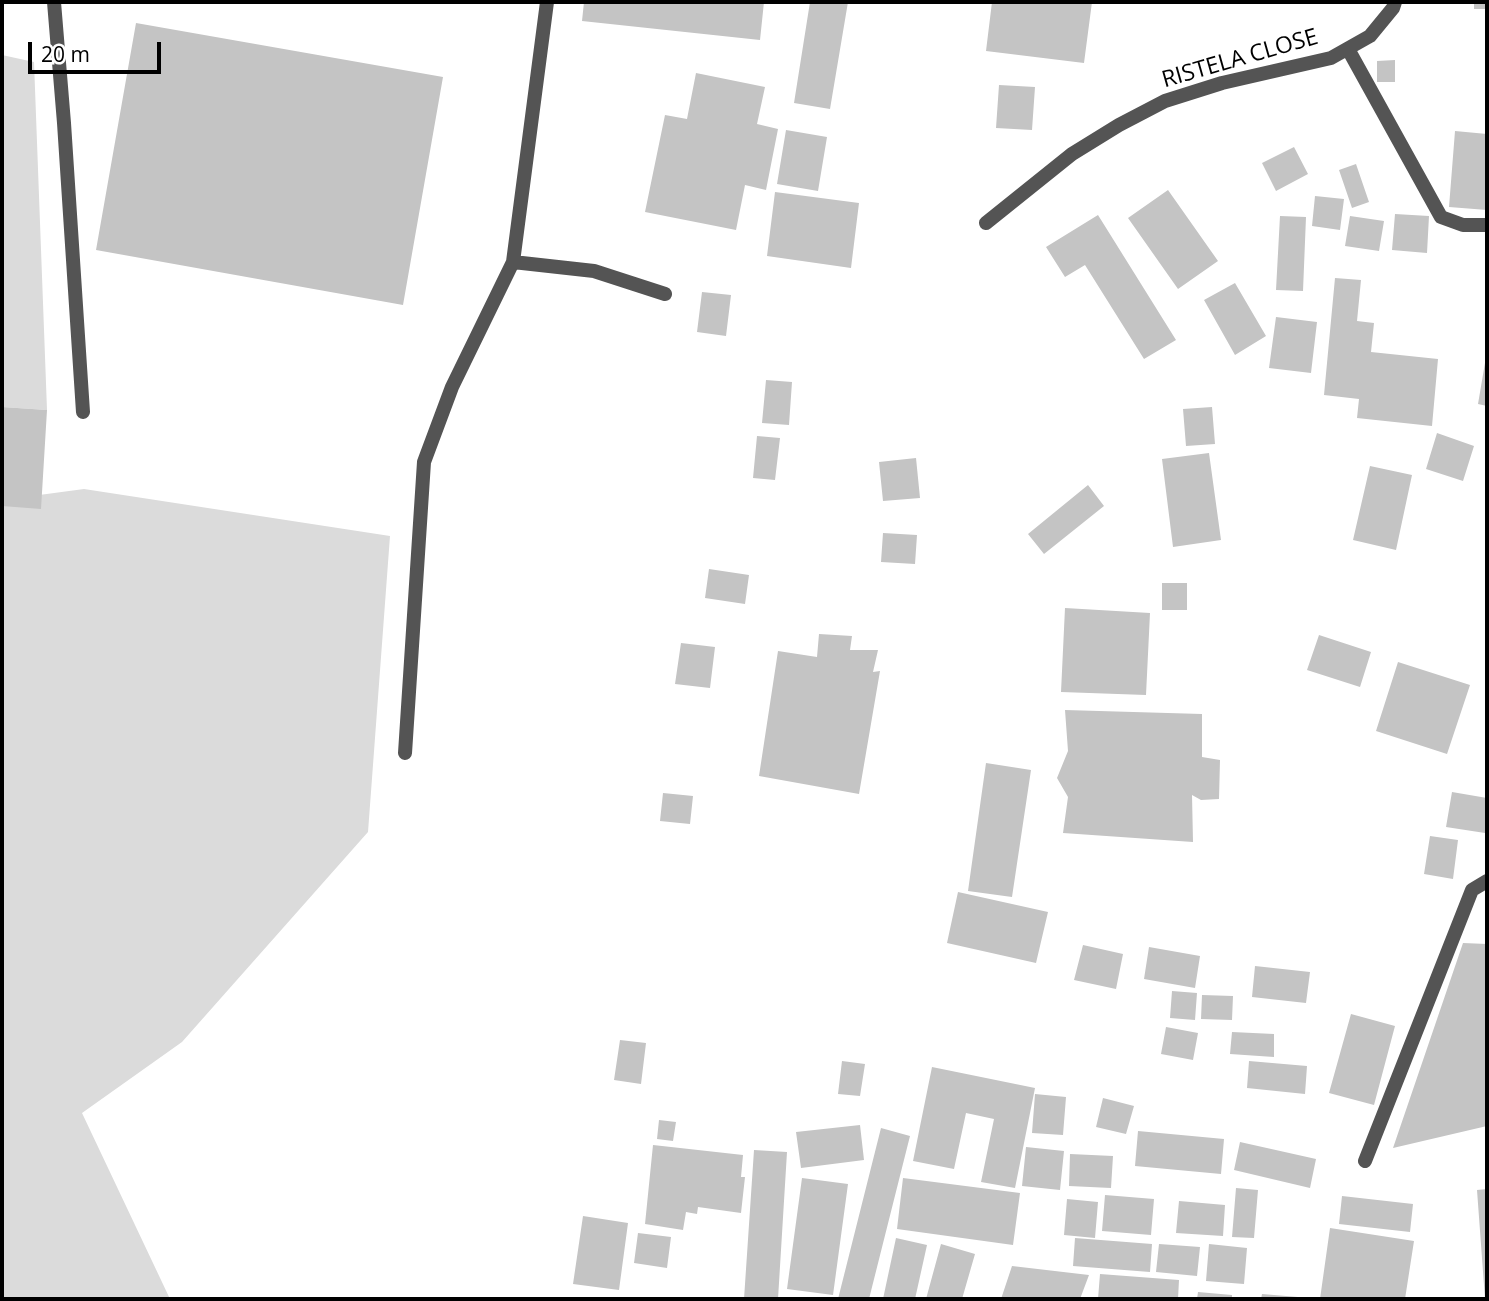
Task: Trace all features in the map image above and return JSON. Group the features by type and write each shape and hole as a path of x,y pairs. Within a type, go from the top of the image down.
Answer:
{"street":[{"path":"54,2 83,412"},
{"path":"405,753 424,462 452,387 513,262 547,2"},
{"name":"RISTELA CLOSE","path":"986,223 1072,154 1119,125 1165,102 1222,83 1331,58 1370,36 1395,2"},
{"path":"1348,49 1441,217 1463,225 1487,225"},
{"path":"513,262 594,271 665,294"},
{"path":"1365,1161 1472,890 1487,881"}],"shaded area":[{"path":"2,55 34,62 47,410 2,407"},
{"path":"84,489 390,536 368,832 182,1042 82,1113 170,1299 2,1299 2,500"}],"building":[{"path":"584,2 764,2 760,40 582,21"},
{"path":"810,2 848,2 830,109 794,103"},
{"path":"992,2 1092,2 1084,63 986,51"},
{"path":"1474,2 1487,2 1487,9 1474,9"},
{"path":"136,23 443,77 403,305 96,250"},
{"path":"1395,60 1395,82 1377,82 1377,61"},
{"path":"696,73 765,87 757,124 778,129 766,190 745,185 736,230 645,212 665,115 687,119"},
{"path":"999,85 1035,87 1032,130 996,128"},
{"path":"786,130 827,137 818,191 777,184"},
{"path":"1455,131 1487,134 1487,210 1449,207"},
{"path":"1294,147 1308,174 1276,191 1262,163"},
{"path":"1356,164 1369,202 1352,208 1339,170"},
{"path":"1168,190 1218,261 1178,289 1128,218"},
{"path":"775,192 859,203 851,268 767,256"},
{"path":"1315,196 1344,199 1340,230 1312,226"},
{"path":"1395,214 1429,216 1427,253 1392,250"},
{"path":"1098,215 1176,340 1144,359 1085,265 1065,277 1046,247"},
{"path":"1280,216 1306,217 1303,291 1276,290"},
{"path":"1350,216 1384,221 1379,251 1345,246"},
{"path":"1335,278 1361,280 1357,321 1374,323 1371,352 1438,359 1432,426 1357,418 1359,399 1324,395"},
{"path":"1235,283 1266,336 1235,355 1204,300"},
{"path":"702,292 731,295 726,336 697,332"},
{"path":"1276,317 1317,322 1311,373 1269,368"},
{"path":"1487,357 1487,406 1478,404"},
{"path":"766,380 792,382 789,425 762,423"},
{"path":"2,407 47,410 41,509 2,506"},
{"path":"1212,407 1215,444 1186,446 1183,409"},
{"path":"1437,433 1474,446 1463,481 1426,469"},
{"path":"757,436 780,438 775,480 753,478"},
{"path":"1209,453 1221,540 1173,547 1162,459"},
{"path":"916,458 920,498 883,501 879,462"},
{"path":"1370,466 1412,475 1396,550 1353,540"},
{"path":"1088,485 1104,506 1044,554 1028,534"},
{"path":"883,533 917,535 915,564 881,562"},
{"path":"709,569 749,575 745,604 705,598"},
{"path":"1162,583 1187,583 1187,610 1162,610"},
{"path":"1065,608 1150,613 1146,695 1061,692"},
{"path":"819,634 852,636 850,650 878,650 873,672 880,671 859,794 759,776 778,651 817,657"},
{"path":"1319,635 1371,652 1360,687 1307,670"},
{"path":"681,643 715,647 710,688 675,684"},
{"path":"1398,662 1470,685 1447,754 1376,731"},
{"path":"1065,710 1202,714 1202,757 1220,760 1219,799 1201,800 1192,795 1193,842 1063,833 1068,797 1057,778 1068,751"},
{"path":"986,763 1031,770 1012,897 968,891"},
{"path":"1452,792 1487,798 1485,833 1446,827"},
{"path":"663,793 693,796 690,824 660,821"},
{"path":"1430,836 1458,840 1453,879 1424,874"},
{"path":"958,892 1048,912 1036,963 947,943"},
{"path":"1463,943 1487,944 1487,1126 1393,1148"},
{"path":"1083,945 1123,954 1116,989 1074,980"},
{"path":"1149,947 1200,956 1195,988 1144,979"},
{"path":"1255,966 1310,972 1306,1003 1252,997"},
{"path":"1172,991 1197,993 1195,1020 1170,1018"},
{"path":"1202,995 1233,996 1232,1020 1201,1019"},
{"path":"1351,1014 1395,1026 1374,1105 1329,1093"},
{"path":"1166,1027 1198,1033 1193,1060 1161,1054"},
{"path":"1232,1032 1274,1034 1274,1057 1230,1054"},
{"path":"620,1040 646,1043 641,1084 614,1080"},
{"path":"842,1061 865,1064 860,1096 838,1094"},
{"path":"1249,1061 1307,1066 1305,1094 1247,1088"},
{"path":"932,1067 1035,1088 1015,1188 981,1182 994,1119 966,1113 954,1169 913,1161"},
{"path":"1035,1094 1066,1097 1063,1135 1032,1133"},
{"path":"1103,1098 1134,1106 1126,1134 1096,1127"},
{"path":"659,1120 676,1122 673,1141 657,1139"},
{"path":"860,1125 864,1160 801,1168 796,1132"},
{"path":"881,1128 910,1136 869,1299 838,1299"},
{"path":"1138,1131 1224,1139 1221,1174 1135,1166"},
{"path":"1240,1142 1316,1159 1310,1188 1234,1170"},
{"path":"653,1145 743,1155 741,1177 745,1177 741,1213 698,1207 697,1214 686,1212 683,1230 645,1224"},
{"path":"1026,1147 1064,1151 1060,1190 1022,1186"},
{"path":"754,1150 787,1152 778,1299 744,1299"},
{"path":"1070,1154 1113,1156 1111,1188 1069,1186"},
{"path":"802,1178 848,1184 833,1295 787,1289"},
{"path":"903,1178 1020,1193 1013,1245 897,1229"},
{"path":"1236,1188 1258,1190 1254,1238 1232,1237"},
{"path":"1487,1189 1487,1299 1485,1299 1477,1190"},
{"path":"1105,1195 1154,1199 1151,1235 1102,1231"},
{"path":"1342,1196 1413,1204 1410,1232 1339,1224"},
{"path":"1067,1199 1098,1202 1095,1238 1064,1235"},
{"path":"1179,1201 1225,1205 1223,1236 1176,1233"},
{"path":"583,1216 628,1223 619,1290 573,1284"},
{"path":"1330,1228 1414,1241 1405,1299 1320,1299"},
{"path":"638,1233 671,1237 667,1268 634,1263"},
{"path":"896,1238 927,1245 915,1299 883,1299"},
{"path":"1075,1238 1152,1244 1150,1272 1073,1266"},
{"path":"941,1244 975,1254 962,1299 926,1299"},
{"path":"1159,1244 1200,1247 1197,1276 1156,1272"},
{"path":"1209,1244 1247,1248 1244,1284 1206,1281"},
{"path":"1012,1266 1089,1275 1080,1299 1001,1299"},
{"path":"1100,1274 1179,1280 1178,1299 1098,1299"},
{"path":"1198,1292 1232,1295 1232,1299 1197,1299"},
{"path":"1262,1294 1298,1297 1298,1299 1261,1299"}]}
